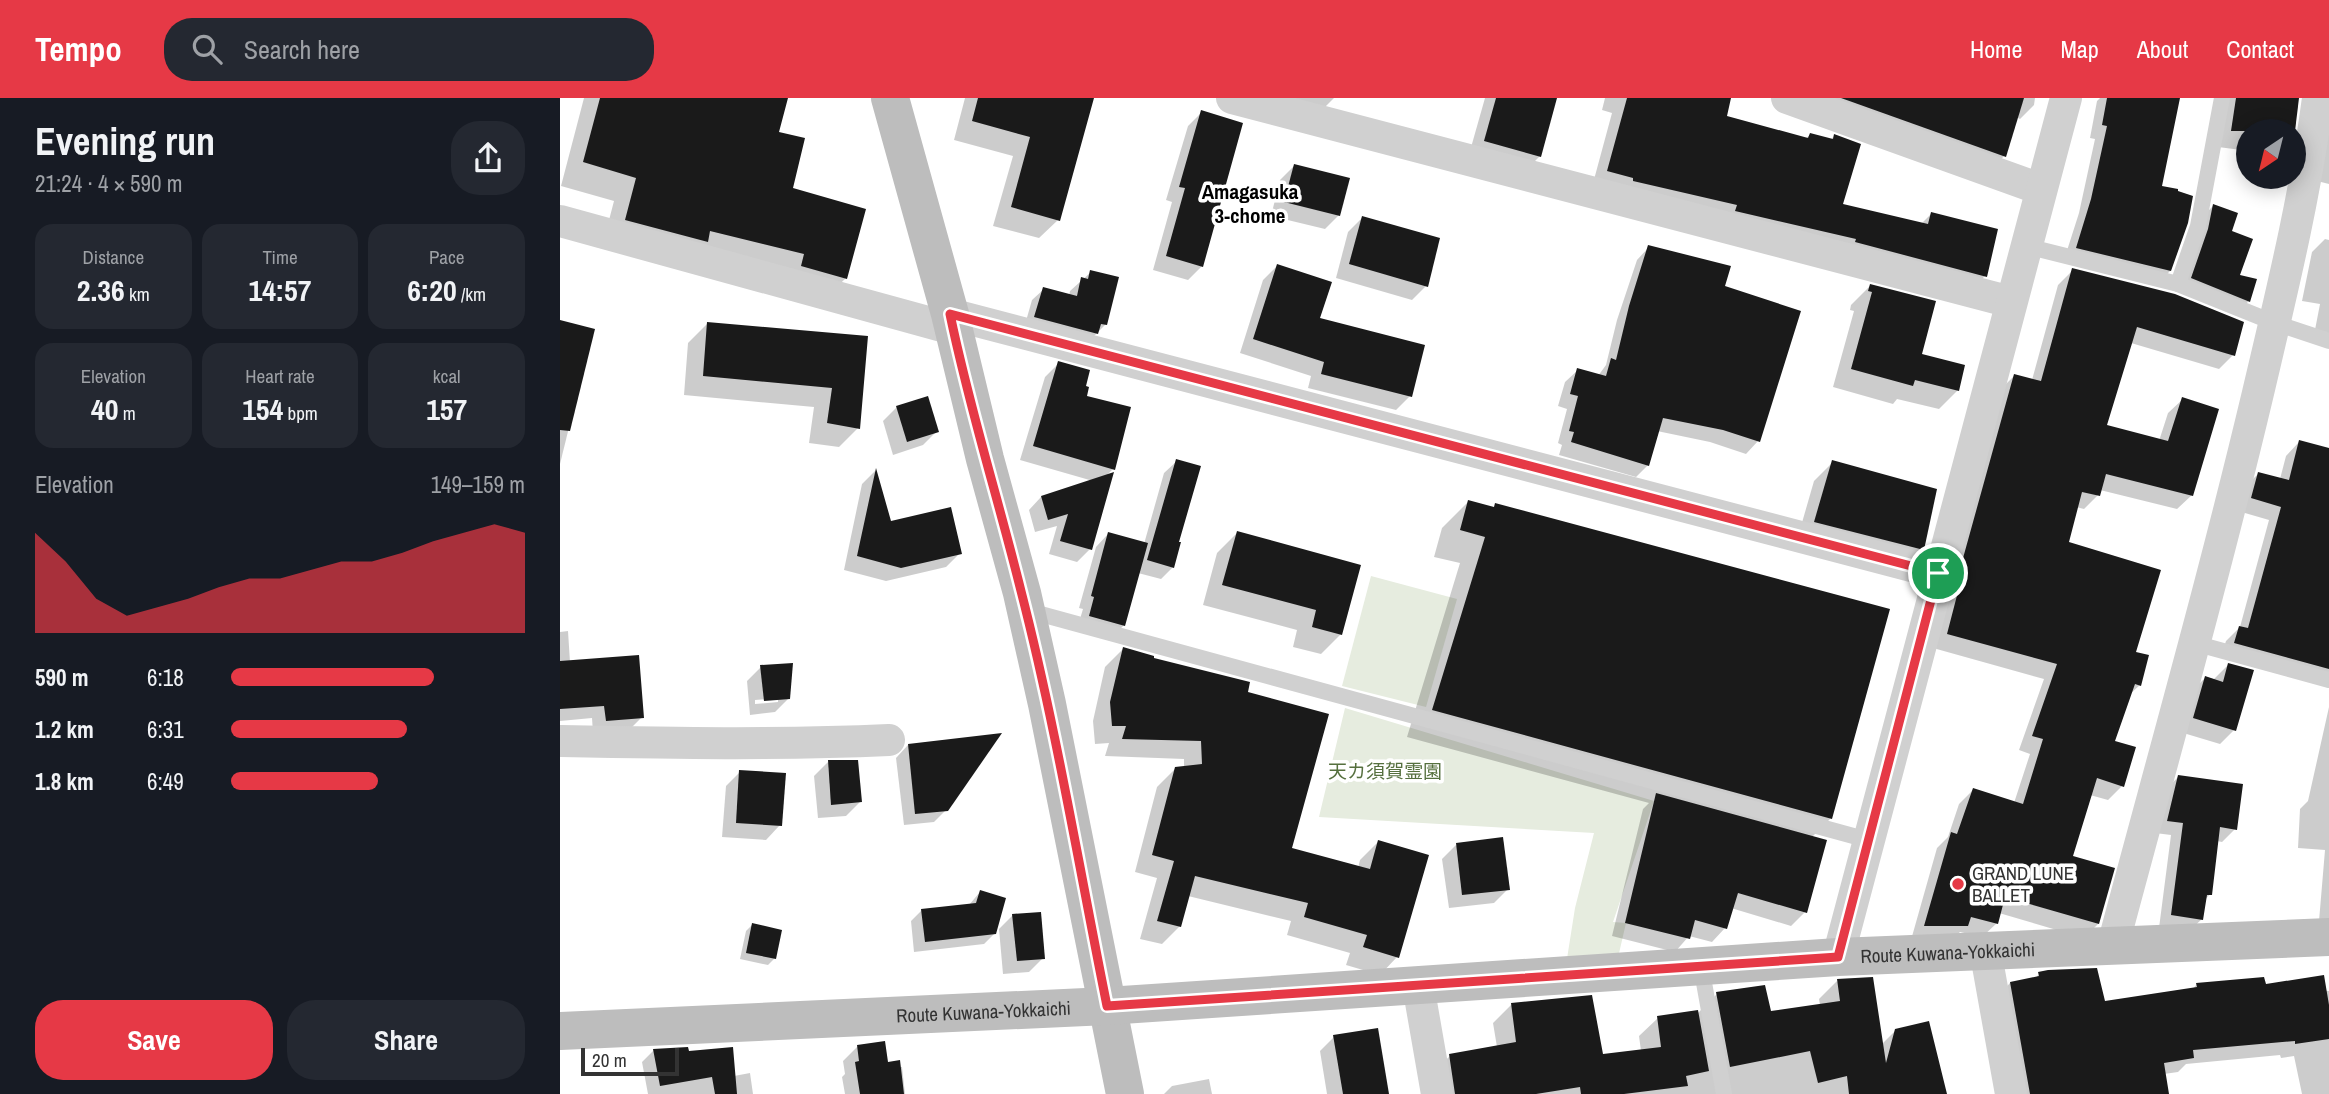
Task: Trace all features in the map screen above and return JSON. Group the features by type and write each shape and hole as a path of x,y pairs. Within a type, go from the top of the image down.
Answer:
{"main road":[{"path":"890,98 952,321 1026,610 1125,1094"},
{"name":"Route Kuwana-Yokkaichi","path":"560,1031 1107,1006 1701,965 1985,949 2329,937"}],"street":[{"path":"1232,98 2011,302"},
{"path":"1787,98 2040,189"},
{"path":"1838,957 2066,98"},
{"path":"2113,945 2231,506 2275,323 2310,160 2318,98"},
{"path":"560,221 1938,573"},
{"path":"560,741 713,743 889,740"},
{"path":"1985,949 2011,1094"},
{"path":"1418,985 1437,1094"}],"lane":[{"path":"2178,284 2198,226 2222,98"},
{"path":"2026,246 2178,284 2275,323 2329,341"},
{"path":"1026,610 1868,840"},
{"path":"2194,643 2329,680"},
{"path":"1701,965 1724,1094"}],"green space":[{"path":"1371,576 1457,599 1426,707 1342,686"},
{"name":"天カ須賀霊園","path":"1345,708 1654,801 1613,922 1626,923 1617,962 1566,965 1575,908 1594,833 1319,817"}],"building":[{"path":"600,98 788,98 779,132 805,138 793,188 866,209 847,279 801,266 804,254 710,231 708,242 625,220 636,178 583,162"},
{"path":"978,98 1094,98 1060,221 1011,207 1030,137 972,121"},
{"path":"1496,98 1557,98 1541,157 1484,141"},
{"path":"1627,98 1731,98 1727,116 1808,138 1810,133 1833,139 1834,134 1861,144 1843,204 1928,224 1931,212 1998,229 1987,277 1855,242 1856,239 1735,211 1737,205 1633,181 1633,178 1607,171"},
{"path":"1841,98 2024,98 2006,157"},
{"path":"2107,98 2180,98 2162,186 2193,196 2188,223 2171,271 2076,248 2091,199 2107,126 2102,125"},
{"path":"2236,98 2299,98 2296,119 2236,119 2236,131 2231,131"},
{"path":"1201,110 1243,123 1203,267 1166,256 1185,188 1179,187"},
{"path":"1294,164 1350,178 1340,216 1284,202"},
{"path":"2213,204 2238,213 2232,231 2253,239 2240,275 2257,279 2250,302 2191,278 2208,229"},
{"path":"1362,216 1440,238 1428,287 1349,264"},
{"path":"1648,245 1731,266 1725,286 1801,311 1760,442 1723,430 1663,418 1649,466 1571,442 1574,432 1569,431 1578,396 1570,394 1577,368 1606,376 1611,358 1616,360"},
{"path":"1277,264 1332,282 1320,318 1425,345 1412,397 1321,374 1324,362 1253,339"},
{"path":"2072,268 2175,294 2244,322 2235,356 2137,327 2107,425 2168,441 2182,397 2219,409 2193,496 2106,474 2100,496 2082,492 2069,542 2161,570 2136,652 2149,655 2141,686 2135,684 2115,741 2136,747 2124,787 2097,778 2073,856 2115,868 2099,924 2005,897 1998,924 1971,917 1968,926 1924,926 1951,832 1957,834 1973,788 2023,804 2043,739 2032,736 2057,664 1947,634 1961,580 1960,569 2014,374 2041,381"},
{"path":"1090,270 1119,277 1107,325 1101,324 1098,334 1034,317 1043,287 1077,296 1081,277 1088,279"},
{"path":"1870,284 1936,301 1922,354 1965,365 1959,391 1915,380 1913,386 1851,369 1872,292 1868,291"},
{"path":"560,320 595,329 570,431 560,430"},
{"path":"707,322 868,336 860,429 827,423 832,388 703,376"},
{"path":"1058,361 1090,370 1086,386 1089,387 1087,396 1131,407 1115,470 1033,446"},
{"path":"928,396 939,432 907,442 896,406"},
{"path":"2299,440 2329,448 2329,669 2234,643 2239,626 2248,628 2281,507 2251,498 2258,472 2289,480"},
{"path":"1176,459 1201,466 1174,568 1147,560"},
{"path":"1832,460 1937,489 1924,550 1814,522"},
{"path":"876,468 891,521 951,507 962,554 901,568 857,556"},
{"path":"1114,472 1092,550 1060,541 1068,514 1048,520 1041,496"},
{"path":"1468,500 1494,507 1495,503 1890,609 1832,819 1432,710 1485,537 1460,530"},
{"path":"1237,531 1361,565 1342,635 1312,627 1316,610 1222,585"},
{"path":"1108,532 1148,543 1125,626 1089,616 1094,597 1091,596"},
{"path":"1123,647 1154,658 1250,682 1248,692 1329,714 1292,848 1370,869 1378,840 1429,855 1399,958 1363,947 1367,935 1304,917 1308,903 1195,876 1181,927 1157,921 1174,861 1152,855 1175,767 1202,764 1201,741 1122,739 1126,726 1112,726 1110,702"},
{"path":"639,655 644,718 606,721 604,706 560,709 560,661"},
{"path":"793,663 790,699 764,701 760,665"},
{"path":"2228,663 2254,670 2236,731 2193,718 2205,676 2223,682"},
{"path":"1002,733 948,811 915,814 908,744"},
{"path":"828,760 858,760 862,802 831,805"},
{"path":"739,770 786,773 782,826 736,823"},
{"path":"2178,775 2243,784 2237,830 2220,827 2212,895 2207,895 2203,920 2171,915 2183,823 2167,821"},
{"path":"1656,793 1827,840 1807,913 1738,893 1727,929 1695,920 1690,939 1625,923"},
{"path":"1503,837 1510,890 1462,895 1456,843"},
{"path":"980,890 1006,898 996,934 925,942 921,909 976,903"},
{"path":"1041,912 1045,959 1017,961 1012,914"},
{"path":"752,923 782,930 776,959 746,953"},
{"path":"2097,968 2105,1001 2197,987 2196,983 2264,977 2266,984 2324,975 2329,1005 2329,1039 2295,1044 2295,1041 2193,1050 2194,1058 2164,1063 2169,1094 2030,1094 2010,982 2039,976 2038,972 2048,970"},
{"path":"1873,977 1886,1063 1895,1029 1929,1021 1947,1094 1849,1094 1847,1076 1818,1083 1810,1051 1730,1067 1716,992 1765,985 1771,1011 1840,1001 1837,979"},
{"path":"1592,995 1603,1054 1661,1047 1657,1016 1698,1010 1709,1071 1686,1076 1688,1086 1624,1094 1581,1094 1580,1087 1536,1094 1455,1094 1449,1054 1516,1042 1511,1003"},
{"path":"1378,1028 1389,1094 1343,1094 1333,1035"},
{"path":"885,1041 888,1062 900,1060 904,1094 860,1094 855,1062 859,1061 857,1045"},
{"path":"688,1047 689,1051 733,1047 737,1094 715,1094 712,1077 660,1086 653,1049"}],"place":[{"name":"GRAND LUNE BALLET","path":"1958,884"}],"district":[{"name":"Amagasuka 3-chome","path":"1250,203"}],"route":[{"path":"950,314 1301,406 1938,573 1838,957 1107,1006 1047,704 1022,593 985,459 950,314"}]}
